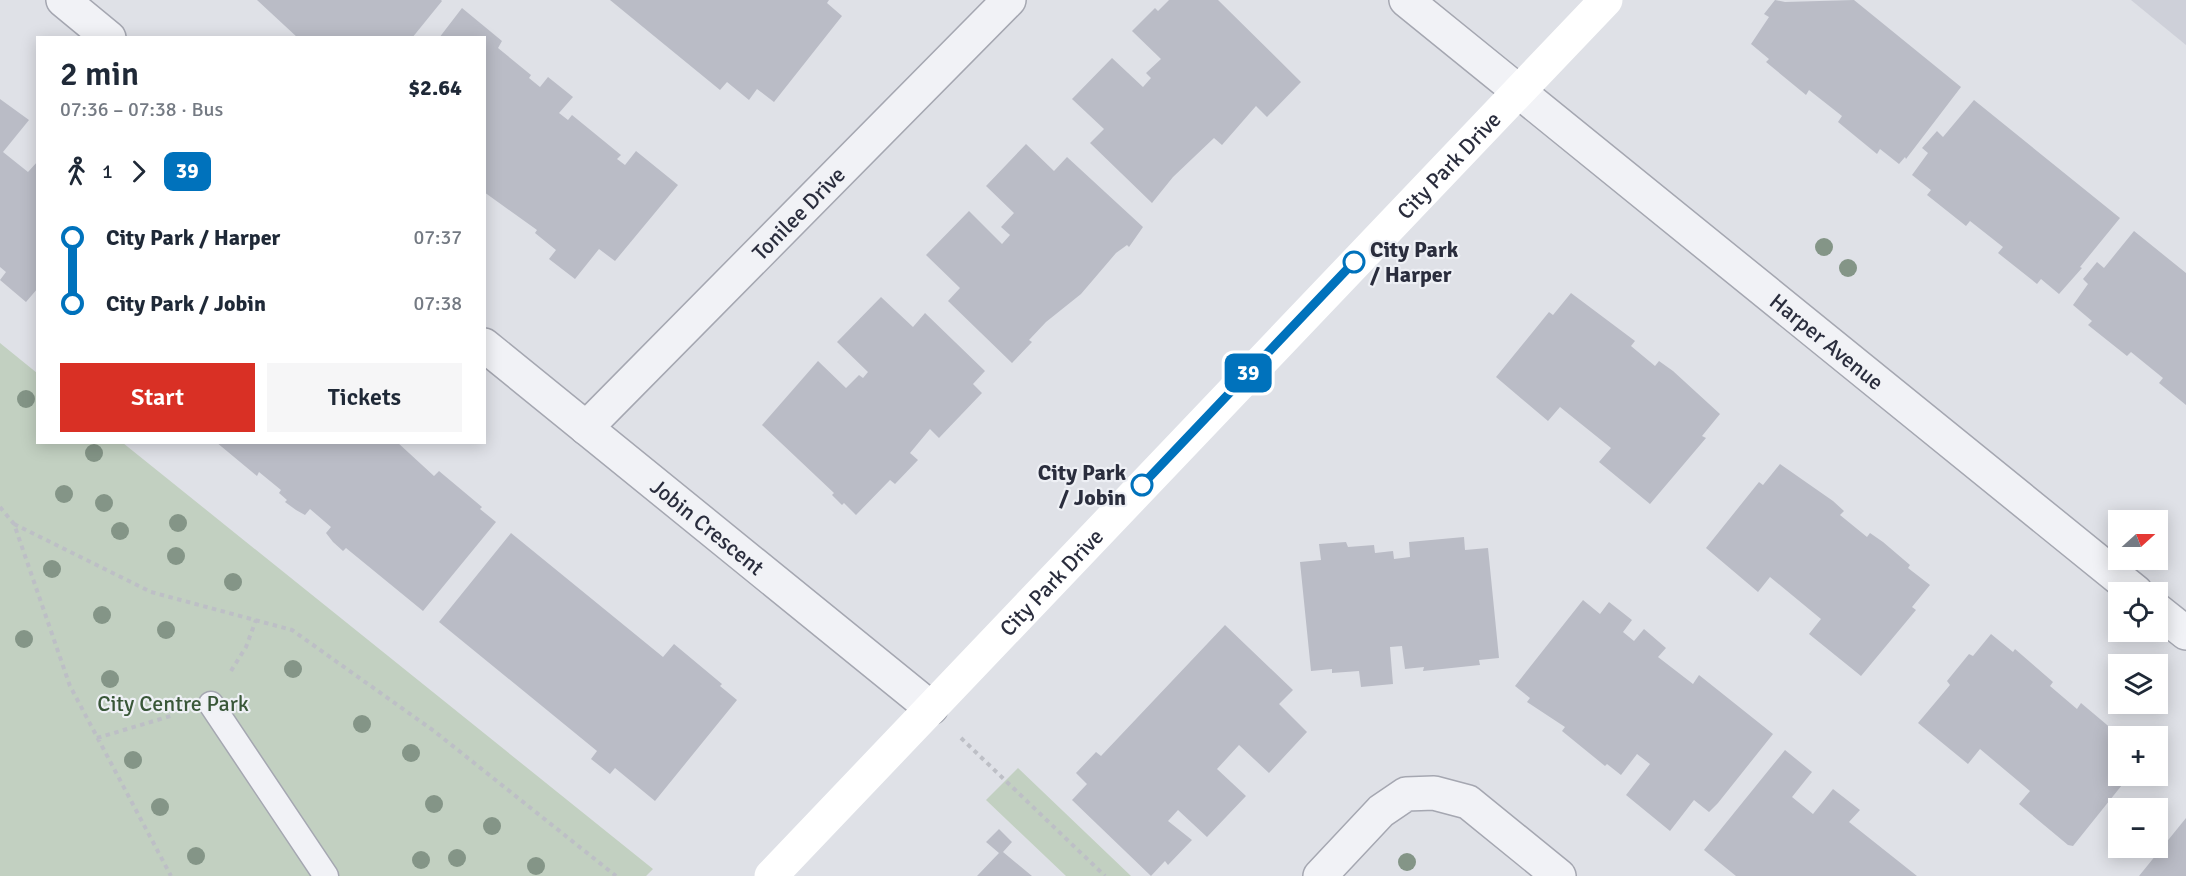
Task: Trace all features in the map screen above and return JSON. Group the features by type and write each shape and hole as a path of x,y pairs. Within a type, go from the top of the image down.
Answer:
{"street":[{"path":"63,0 107,36"},
{"name":"Tonilee Drive","path":"586,428 1009,0"},
{"name":"Harper Avenue","path":"1406,0 2124,582"},
{"name":"City Park Drive","path":"771,876 1517,90 1606,0"},
{"name":"Jobin Crescent","path":"486,347 930,708"},
{"path":"2168,619 2186,633"},
{"path":"1320,876 1381,811 1406,794 1434,793 1468,802 1559,876"}],"lane":[{"path":"211,704 326,876"}],"path":[{"path":"0,507 14,524 70,686 171,876"},
{"path":"14,524 151,592 292,630 434,731 616,876"},
{"path":"930,708 1105,876"}],"shaded area":[{"path":"2131,0 2186,0 2186,45"}],"green space":[{"name":"City Centre Park","path":"0,343 36,372 36,444 124,444 653,869 646,876 0,876"},
{"path":"1018,768 1131,876 1066,876 986,800"}],"building":[{"path":"257,0 442,1 414,36 296,36"},
{"path":"610,0 829,0 827,3 842,16 774,102 757,89 749,100 727,82 720,90"},
{"path":"1169,0 1218,0 1301,82 1267,117 1256,106 1222,145 1214,138 1173,177 1152,203 1090,143 1104,129 1072,99 1112,58 1143,87 1151,78 1146,73 1161,59 1132,31 1155,8 1158,11"},
{"path":"1775,0 1785,2 1854,0 1961,87 1906,159 1905,157 1899,164 1880,149 1877,154 1838,122 1842,116 1809,90 1806,95 1766,62 1769,59 1751,44 1769,17 1764,14"},
{"path":"462,8 502,41 498,48 531,75 529,78 540,87 548,77 573,97 559,113 568,120 572,115 621,155 617,159 625,165 636,151 678,185 615,261 599,249 575,279 549,259 556,250 535,233 537,230 486,193 486,36 441,36"},
{"path":"0,99 29,120 3,152 28,172 36,163 36,290 26,302 0,280 6,272 0,267"},
{"path":"1974,100 2120,218 2059,294 2041,279 2037,284 1998,253 2003,247 1970,221 1966,226 1927,195 1931,190 1912,175 1928,153 1922,148 1937,131 1943,137"},
{"path":"1026,144 1054,171 1067,157 1143,227 1129,247 1127,245 1116,253 1081,294 1046,322 1029,340 1032,342 1012,363 948,301 960,288 926,255 969,211 1002,244 1010,235 1001,227 1014,213 986,186"},
{"path":"2134,231 2186,273 2186,405 2159,383 2163,378 2131,352 2127,356 2088,325 2092,321 2073,305 2088,284 2083,279 2097,262 2104,268"},
{"path":"1571,293 1635,341 1631,346 1655,366 1659,361 1673,371 1720,414 1702,436 1706,438 1650,504 1599,462 1611,448 1560,407 1548,421 1496,377 1549,312 1553,315"},
{"path":"881,297 913,327 925,313 985,371 973,384 982,393 939,438 930,429 910,453 918,460 895,484 890,480 856,515 844,503 842,505 832,495 834,493 762,425 818,361 846,388 859,375 863,378 868,372 837,342"},
{"path":"218,444 399,444 434,476 439,471 482,507 480,509 496,522 423,611 346,548 343,551 333,542 326,533 331,527 310,509 305,515 296,510 285,502 287,500 279,493 281,490 259,472 257,476"},
{"path":"1780,464 1833,501 1844,511 1840,515 1867,537 1870,533 1883,542 1910,565 1908,568 1930,585 1912,607 1916,610 1861,676 1809,634 1821,619 1770,577 1758,592 1706,548 1759,482 1763,485"},
{"path":"511,533 663,657 674,644 722,684 720,686 737,700 655,801 615,768 610,774 591,759 597,751 439,622"},
{"path":"1464,537 1465,550 1488,548 1499,658 1479,660 1480,665 1423,671 1424,667 1405,669 1402,646 1390,647 1393,684 1361,687 1359,671 1332,673 1332,669 1311,671 1300,562 1321,560 1319,544 1346,542 1348,547 1374,545 1375,553 1393,551 1394,559 1410,557 1409,542"},
{"path":"1583,600 1600,614 1609,602 1632,620 1623,632 1634,641 1644,629 1666,648 1658,657 1693,684 1699,675 1773,734 1709,812 1694,800 1670,831 1626,795 1650,764 1637,754 1621,775 1607,764 1605,766 1562,731 1565,727 1527,702 1530,698 1515,686"},
{"path":"1225,625 1293,690 1279,704 1307,732 1269,773 1239,745 1217,769 1246,796 1207,837 1178,810 1168,821 1192,840 1168,865 1165,861 1151,876 1072,800 1087,784 1076,773 1096,752 1101,756"},
{"path":"1991,634 2013,652 2015,649 2053,682 2050,686 2077,709 2081,703 2108,726 2108,786 2121,786 2112,798 2108,798 2108,802 2073,846 2068,845 2019,804 2030,791 1980,749 1968,764 1918,723 1950,685 1947,681 1969,654 1973,656"},
{"path":"1785,750 1812,772 1792,797 1813,814 1833,789 1860,810 1849,822 1917,876 1736,876 1704,850"},
{"path":"2186,818 2186,876 2139,876 2154,858 2168,858 2168,840"},
{"path":"999,829 1012,842 1003,852 1032,876 977,876 999,853 986,842"}],"bus line":[{"name":"39","path":"1142,485 1354,262"}],"place":[{"name":"City Park / Harper","path":"1354,262"},
{"name":"City Park / Jobin","path":"1142,485"}]}
